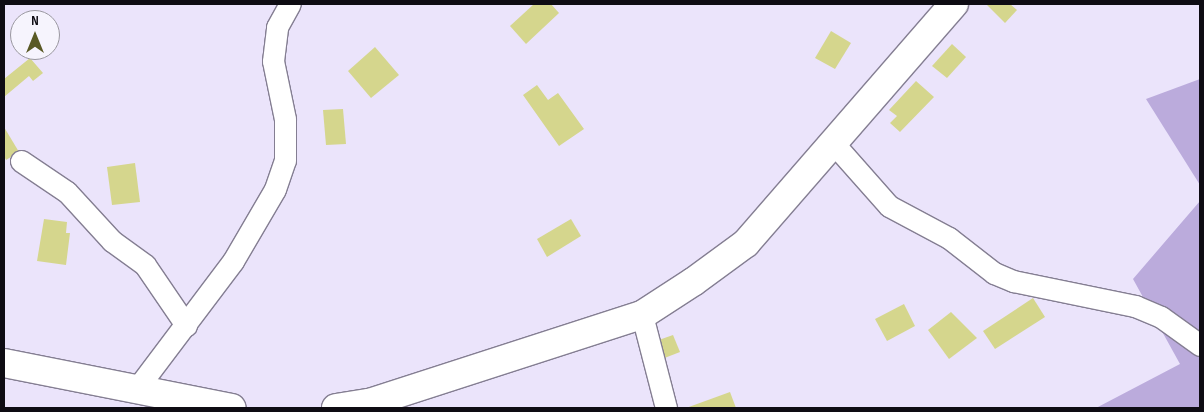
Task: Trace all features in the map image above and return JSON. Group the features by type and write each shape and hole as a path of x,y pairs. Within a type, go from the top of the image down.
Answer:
{"main road":[{"path":"336,408 369,403 642,315 746,243 835,145 954,4"},
{"path":"4,363 198,406 232,408"}],"street":[{"path":"135,391 233,260 275,189 285,160 285,118 274,61 277,27 290,4"},
{"path":"835,145 889,206 949,238 994,273 1013,281 1135,306 1161,317 1200,345"},
{"path":"21,161 67,192 112,241 145,265 186,325"},
{"path":"642,315 666,408"}],"shaded area":[{"path":"1200,79 1200,185 1146,99"},
{"path":"1200,201 1200,408 1096,408 1180,364 1133,279"}],"building":[{"path":"534,4 551,4 559,13 526,44 510,26"},
{"path":"986,4 1010,4 1017,10 1005,23"},
{"path":"831,31 851,43 835,69 815,58"},
{"path":"952,44 966,57 947,78 932,66"},
{"path":"375,47 399,75 371,98 348,71"},
{"path":"28,60 32,60 43,73 33,81 29,76 4,97 4,79"},
{"path":"916,81 934,97 900,132 890,123 897,116 889,110"},
{"path":"537,85 548,100 558,93 584,129 559,146 523,95"},
{"path":"343,109 346,144 326,145 323,110"},
{"path":"4,127 19,152 6,160 4,156"},
{"path":"135,163 140,202 112,205 107,167"},
{"path":"44,219 67,222 66,233 70,233 66,265 37,261"},
{"path":"571,219 581,236 547,257 537,239"},
{"path":"1033,298 1045,317 995,349 983,331"},
{"path":"904,304 915,326 887,341 875,319"},
{"path":"951,312 977,338 949,359 928,330"},
{"path":"673,335 680,352 662,359 656,341"},
{"path":"730,392 736,408 686,408"}]}
